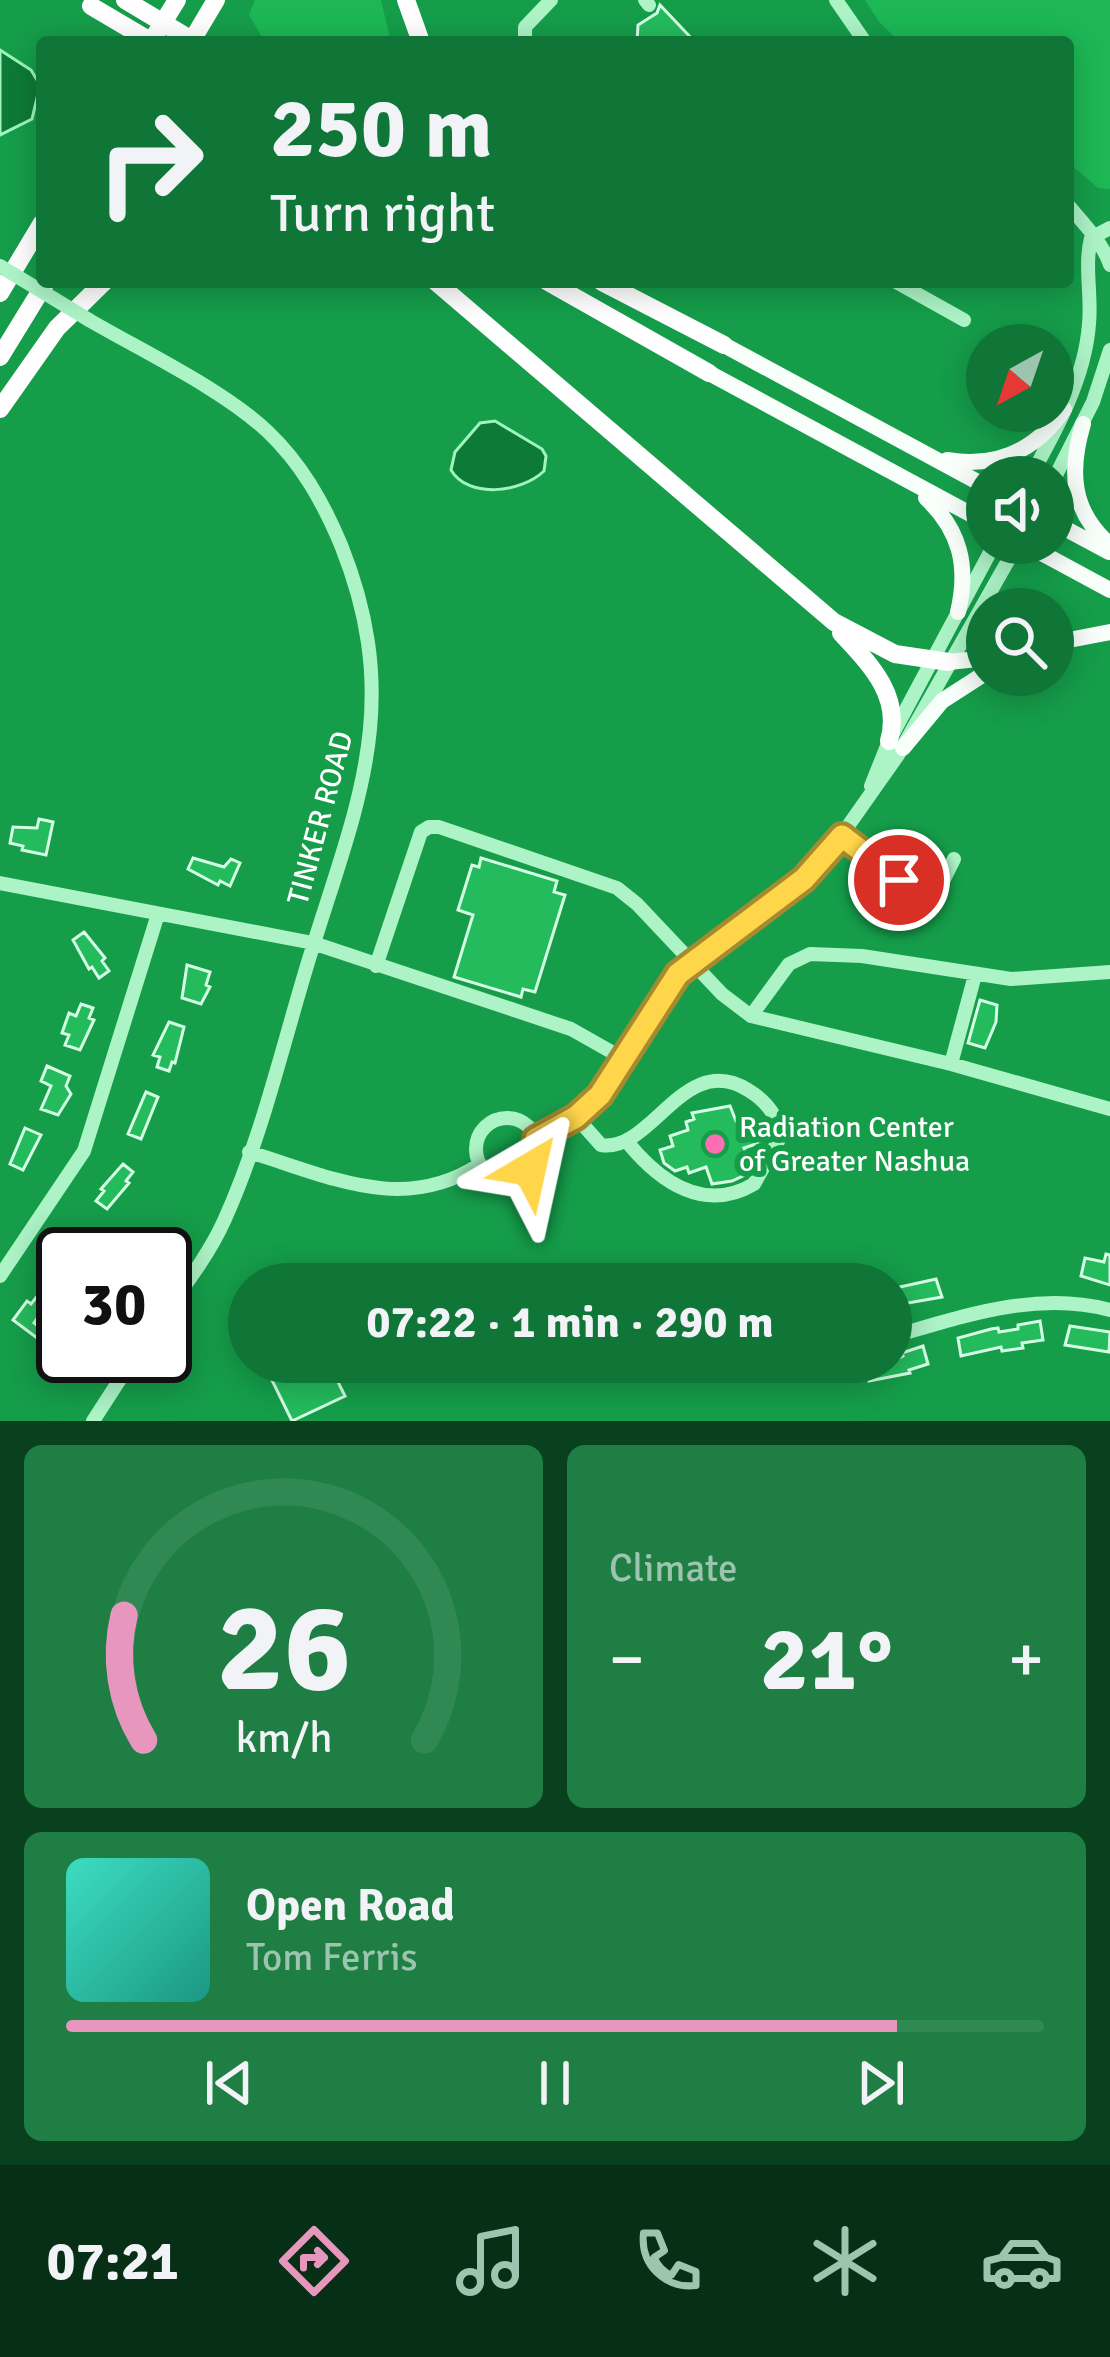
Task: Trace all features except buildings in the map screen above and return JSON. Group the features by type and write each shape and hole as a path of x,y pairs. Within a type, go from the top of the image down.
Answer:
{"highway":[{"path":"125,0 183,36"},
{"path":"138,36 157,0"},
{"path":"155,36 177,0"},
{"path":"196,36 216,0"},
{"path":"406,0 420,36"},
{"path":"87,3 141,36"},
{"path":"0,292 36,233"},
{"path":"0,358 42,288"},
{"path":"0,409 57,328 98,288"},
{"path":"443,288 799,592 843,635 882,682 896,745"},
{"path":"559,288 710,373"},
{"path":"614,288 724,345"},
{"path":"635,288 724,345"},
{"path":"799,592 864,640 895,654 940,662"}],"main road":[{"path":"724,345 966,476"},
{"path":"710,373 966,513"},
{"path":"1083,424 1075,457 1075,491 1085,518 1110,549"},
{"path":"928,455 970,463 1006,458 1044,432"},
{"path":"897,475 932,503 955,532 963,565 958,612"},
{"path":"1074,532 1110,549"},
{"path":"1060,564 1110,590"},
{"path":"1074,639 1110,632"},
{"path":"940,662 966,660"},
{"path":"896,745 966,685"}],"street":[{"path":"525,36 525,27 551,0"},
{"path":"836,0 861,36"},
{"path":"1074,214 1105,250 1110,265"},
{"path":"1090,238 1110,228"},
{"path":"1074,380 1086,346 1090,238"},
{"name":"TINKER ROAD","path":"0,266 36,288"},
{"name":"TINKER ROAD","path":"36,288 264,428 311,484 345,556 370,647 374,711 353,822 249,1152 213,1242 192,1273"},
{"path":"907,288 964,320"},
{"path":"1066,456 1110,350"},
{"path":"940,662 958,612 984,564"},
{"path":"536,1139 576,1117 600,1095 661,995 692,962 804,879 842,836 940,662 1006,564"},
{"path":"376,966 421,832 429,827 610,884 631,898 722,994 751,1016 951,1064 1110,1109"},
{"path":"842,836 922,892 940,887 954,859"},
{"path":"0,883 313,943 571,1029 624,1059"},
{"path":"0,1276 83,1151 158,914"},
{"path":"751,1016 785,969 810,954 862,956 1011,979 1110,972"},
{"path":"951,1064 975,975"},
{"path":"576,1117 601,1145 628,1143 682,1094 726,1082 745,1088 766,1104 780,1126 780,1143 754,1184 712,1198 682,1190 628,1143"},
{"path":"517,1120 531,1129 536,1139 534,1164 520,1177 500,1179 480,1164 477,1142 485,1127 494,1121 517,1120"},
{"path":"249,1152 369,1187 403,1192 433,1188 480,1164"},
{"path":"912,1331 1015,1306 1073,1304 1110,1310"},
{"path":"93,1421 118,1383"}],"shaded area":[{"path":"255,0 381,0 390,36 261,36 249,15"},
{"path":"865,0 1110,0 1110,189 1098,188 1074,167 1074,36 894,36"},
{"path":"0,50 31,70 36,78 36,102 32,119 0,135"},
{"path":"495,421 542,449 544,471 522,484 495,490 459,479 451,470 455,452 480,423"}],"place":[{"name":"Radiation Center of Greater Nashua","path":"715,1144"}],"route":[{"path":"530,1169 538,1152 536,1139 576,1117 600,1095 678,974 804,879 842,836 899,880"}]}
